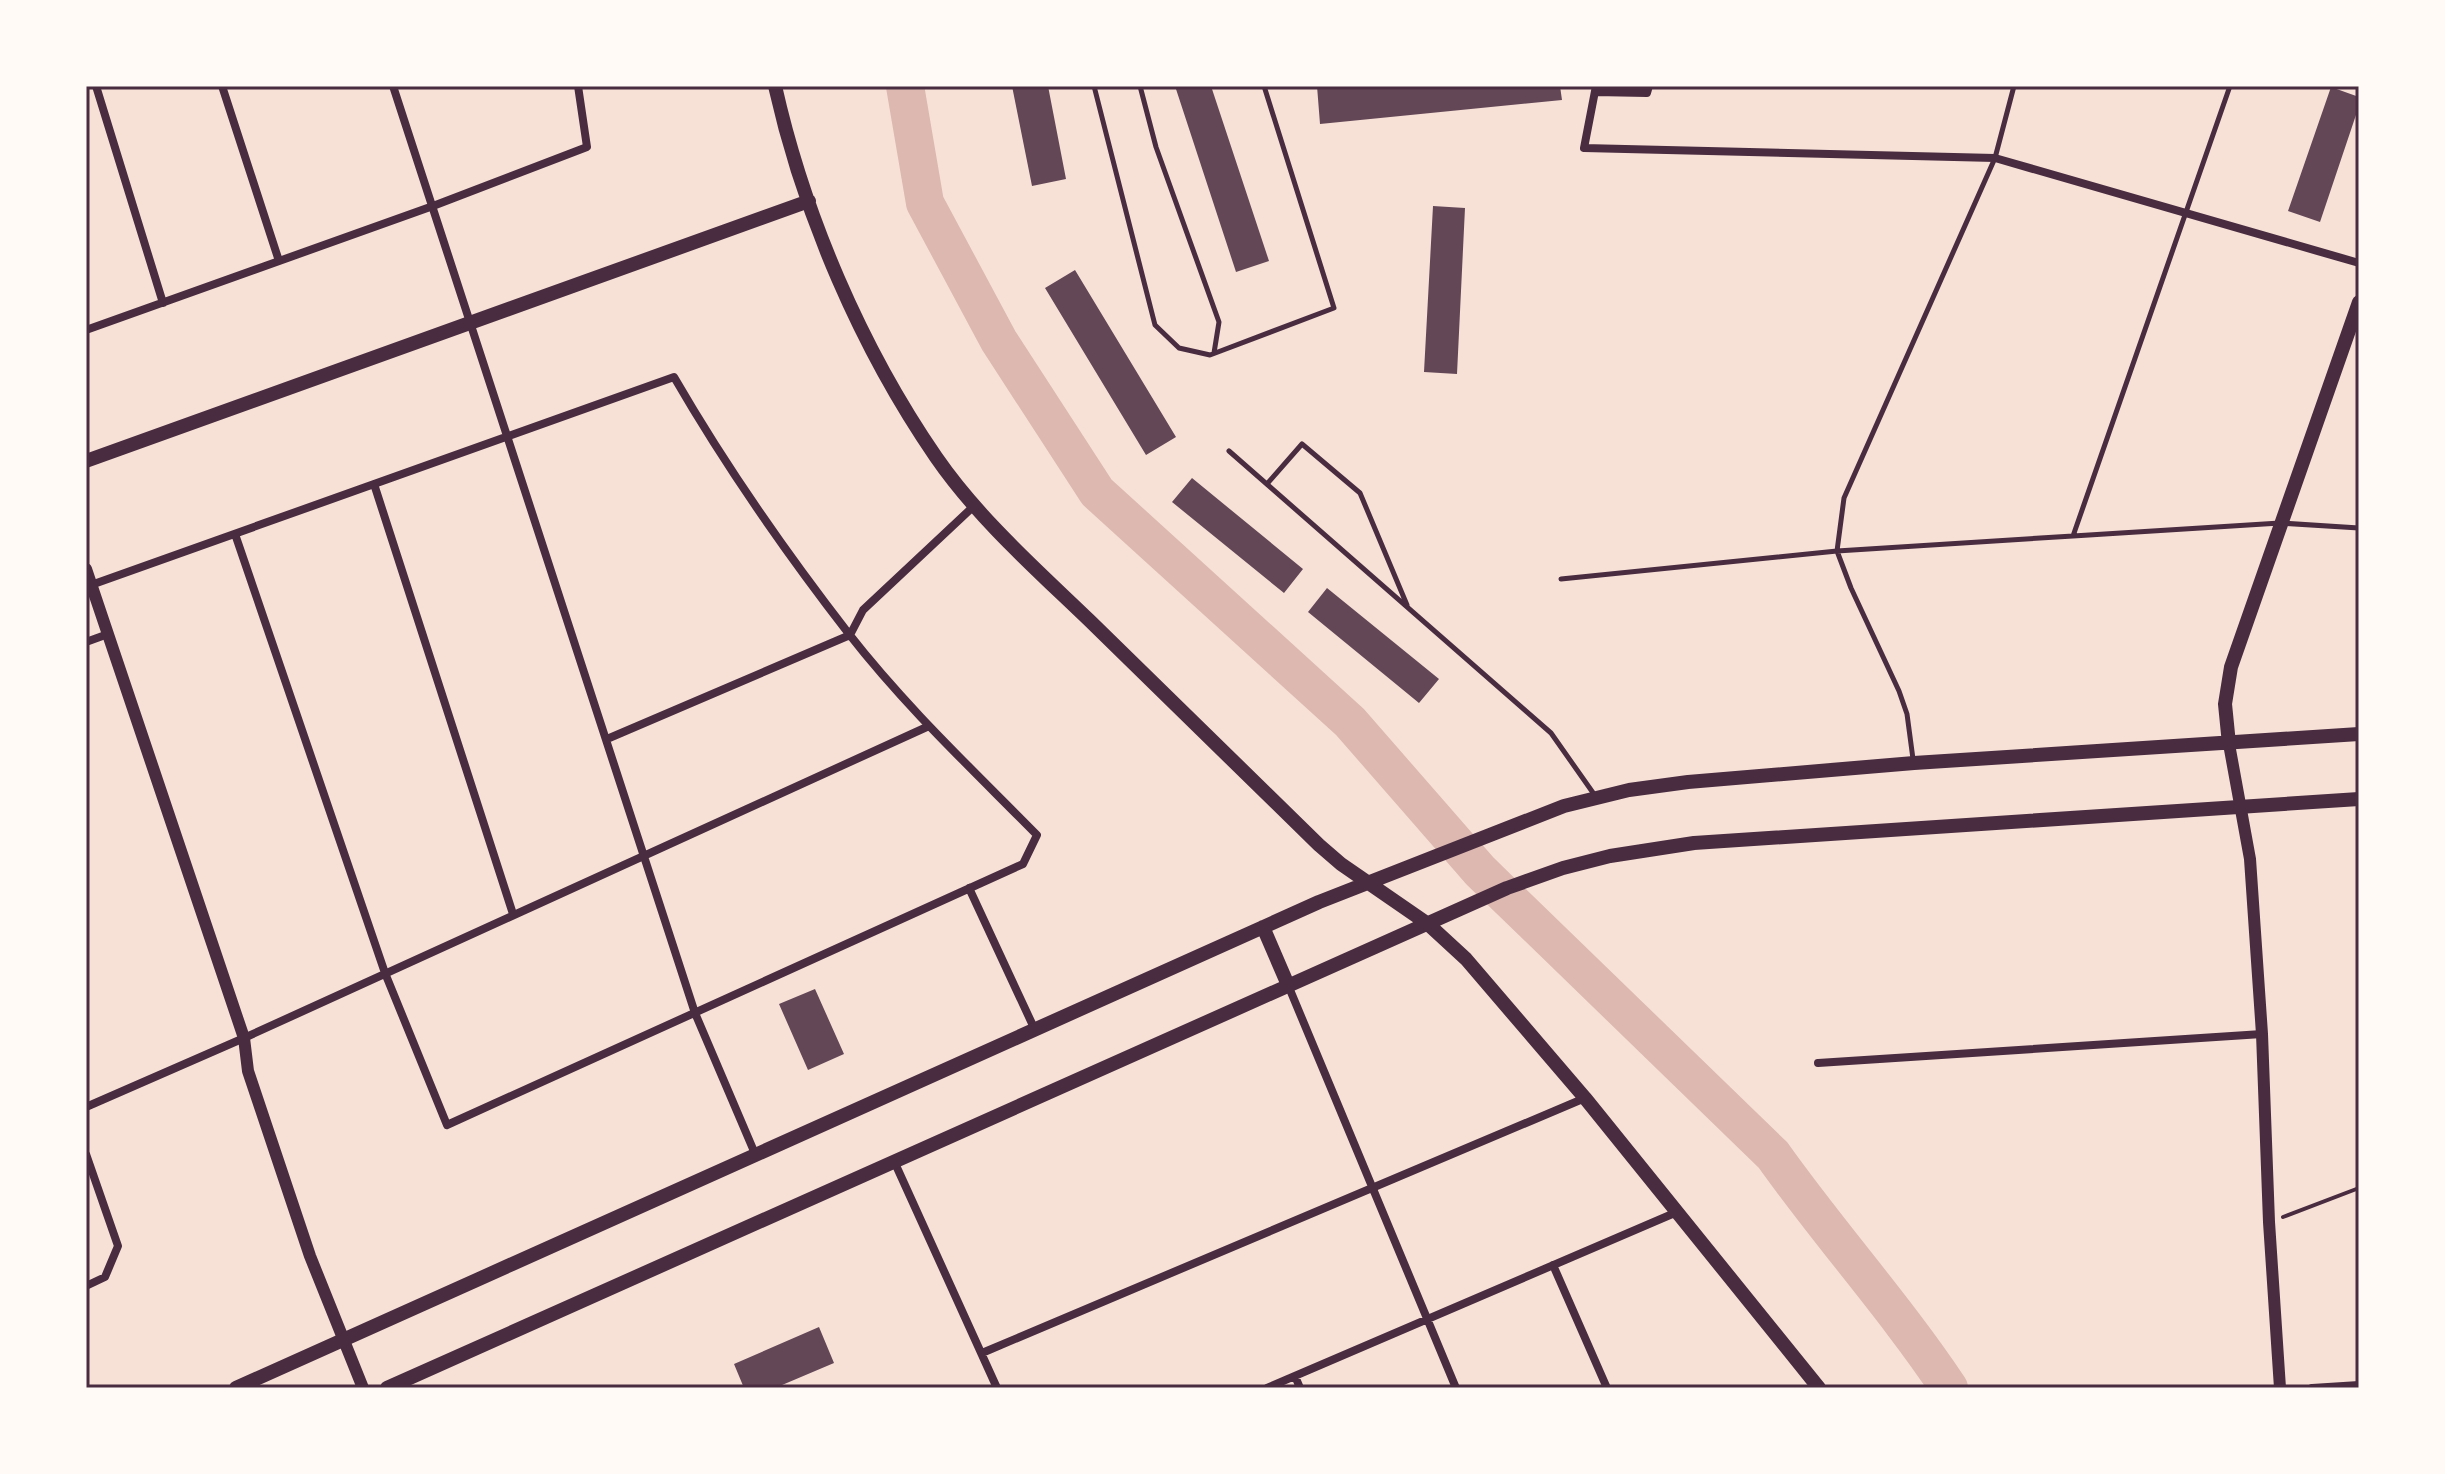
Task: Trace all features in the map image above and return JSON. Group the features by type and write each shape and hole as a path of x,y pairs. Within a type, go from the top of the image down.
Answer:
{"main road":[{"path":"775,86 809,201 840,280 868,343 902,405 937,459 1022,555 1319,845 1367,883 1428,924 1466,959 1585,1098 1819,1388"},
{"path":"86,461 809,201"},
{"path":"2229,744 2225,704 2231,667 2359,302"},
{"path":"236,1388 1263,927 1534,816 1596,798 1688,782 1914,763 2359,734"},
{"path":"387,1388 1507,888 1563,868 1610,856 1694,843 2359,799"},
{"path":"1263,927 1288,985"}],"street":[{"path":"96,86 163,303"},
{"path":"222,86 279,261"},
{"path":"393,86 695,1013 756,1156"},
{"path":"86,330 433,206 587,147 578,86"},
{"path":"1649,86 1647,93 1596,89 1584,148 1995,158 2359,263"},
{"path":"91,585 674,377 713,445 850,635 929,726 1037,835 1023,864 447,1125 385,973 235,534"},
{"path":"374,484 513,914"},
{"path":"607,739 850,635 863,610 975,505"},
{"path":"86,569 244,1038 253,1085 310,1256 363,1388"},
{"path":"86,642 108,634"},
{"path":"86,1107 929,726"},
{"path":"2229,744 2250,859 2280,1388"},
{"path":"969,888 1035,1030"},
{"path":"1288,985 1456,1388"},
{"path":"1818,1063 2262,1034"},
{"path":"982,1353 1585,1098"},
{"path":"86,1154 118,1246 105,1277 86,1286"},
{"path":"894,1161 997,1388"},
{"path":"1267,1388 1677,1212"},
{"path":"1553,1265 1607,1388"},
{"path":"1295,1376 1300,1388"},
{"path":"2312,1388 2359,1385"}],"lane":[{"path":"1094,86 1155,325 1179,348 1210,355 1334,308 1264,86"},
{"path":"1140,86 1156,147 1219,322 1214,353"},
{"path":"1914,763 1907,714 1899,691 1837,551 1844,498 1995,158 2014,86"},
{"path":"2073,536 2230,86"},
{"path":"1267,484 1302,444 1360,493 1410,610"},
{"path":"1229,451 1551,733 1596,798"},
{"path":"1561,579 1837,551 2280,523 2359,528"}],"path":[{"path":"2269,1222 2359,1188"}],"building":[{"path":"1012,86 1048,86 1066,179 1032,186"},
{"path":"1175,86 1211,86 1269,261 1236,272"},
{"path":"1317,86 1560,86 1562,100 1320,124"},
{"path":"2331,87 2359,97 2359,106 2320,222 2288,211"},
{"path":"1433,206 1465,208 1457,374 1424,372"},
{"path":"1075,270 1176,437 1146,455 1045,288"},
{"path":"1192,478 1303,569 1284,593 1172,502"},
{"path":"1327,588 1439,679 1419,703 1308,612"},
{"path":"815,989 844,1054 808,1070 779,1004"},
{"path":"819,1327 834,1363 775,1388 744,1388 734,1364"}],"waterway":[{"path":"905,86 925,203 999,341 1097,492 1350,722 1480,871 1773,1155 1949,1388"}]}
